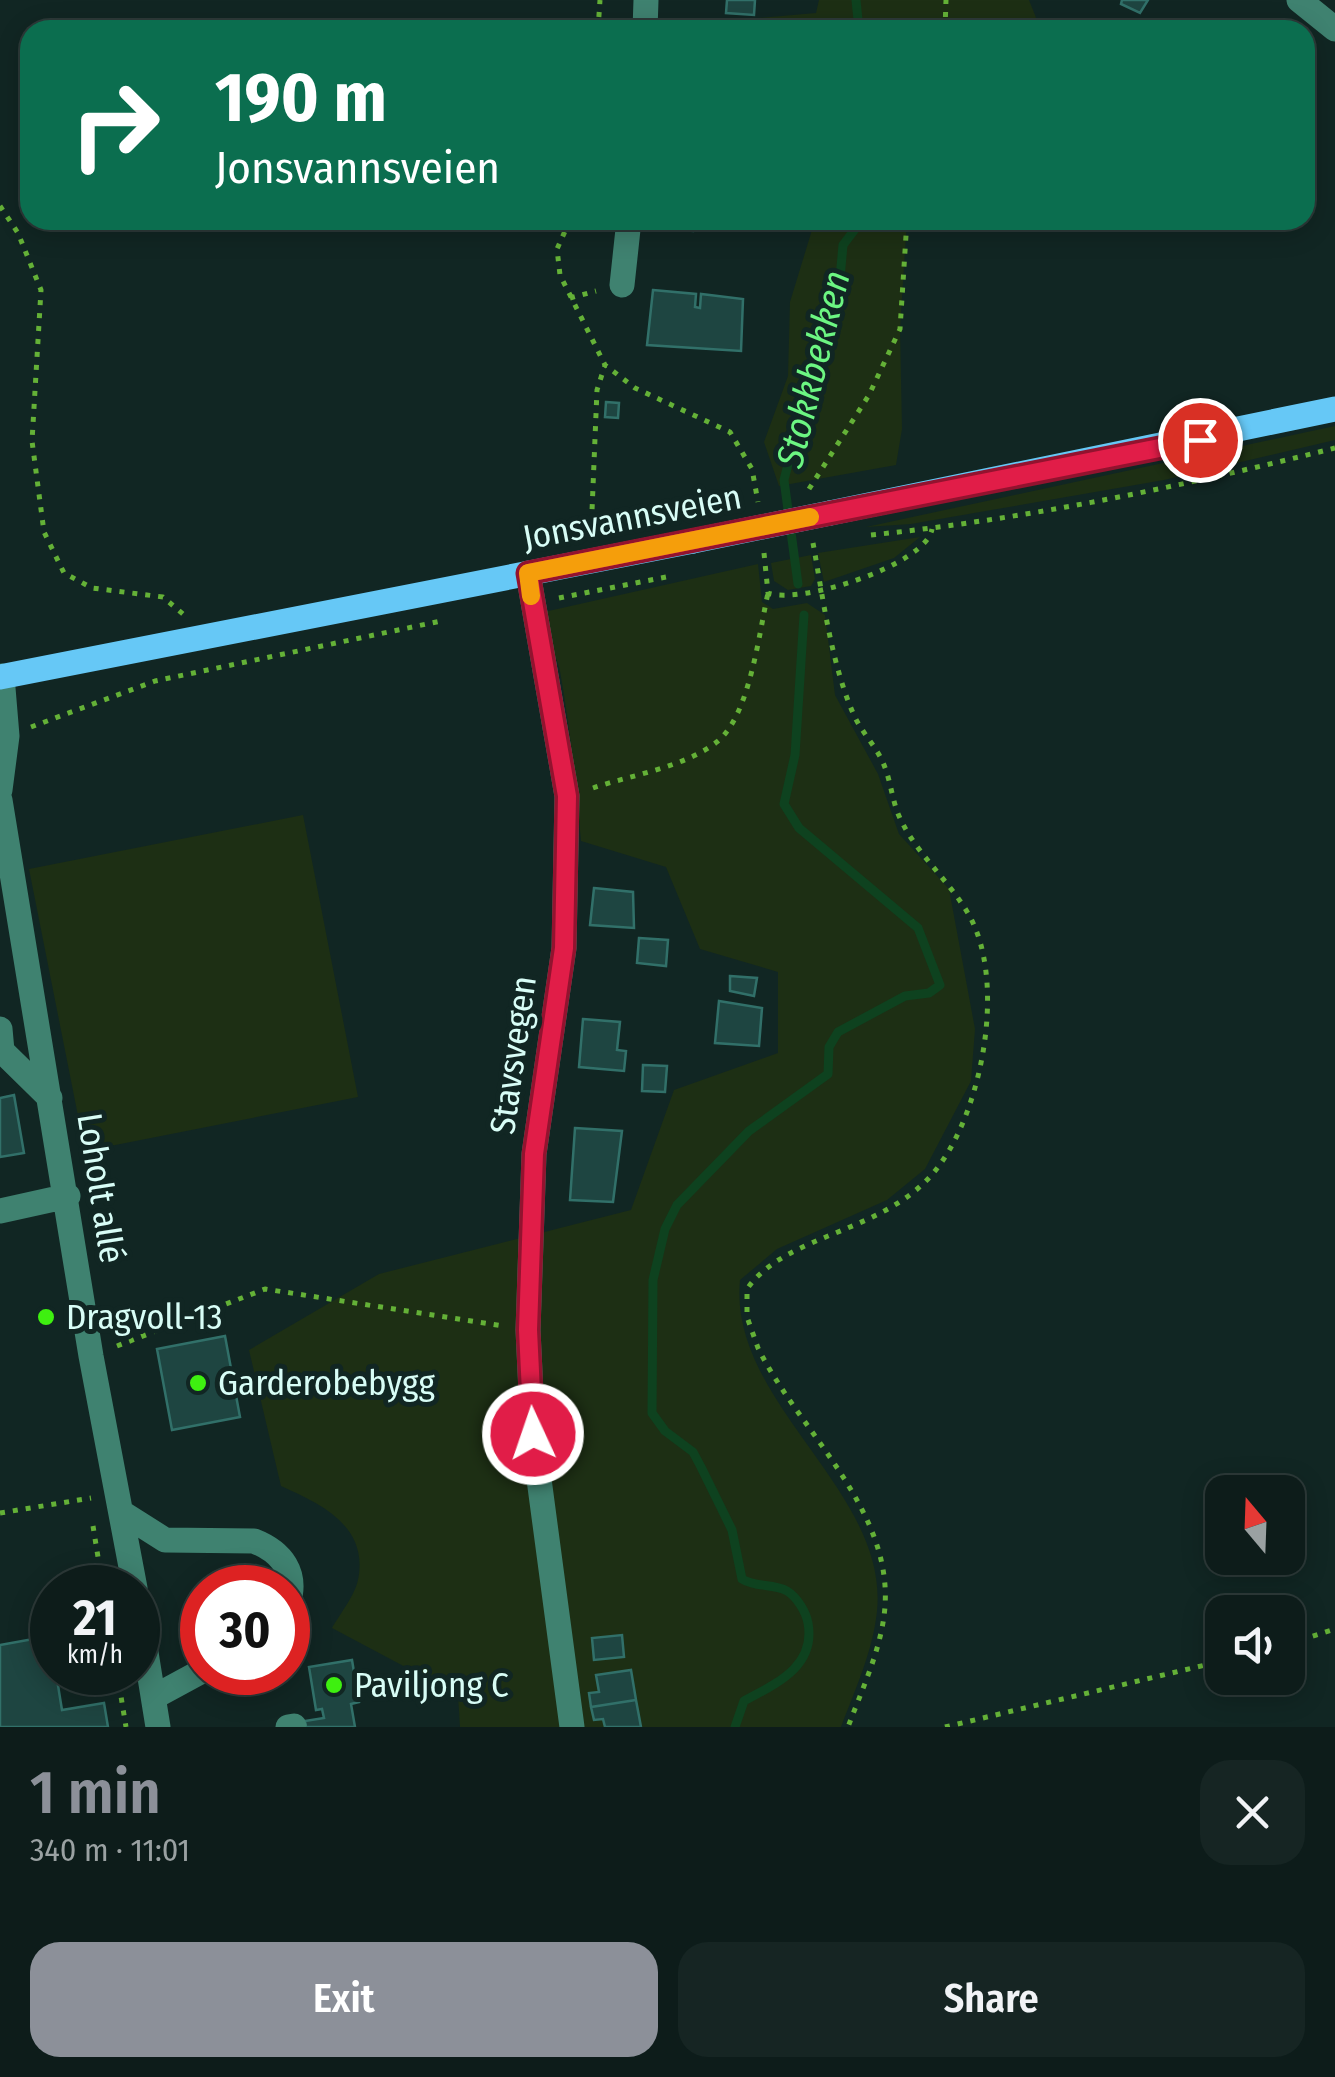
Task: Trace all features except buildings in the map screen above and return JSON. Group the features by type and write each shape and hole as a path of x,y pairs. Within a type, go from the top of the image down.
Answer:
{"main road":[{"name":"Jonsvannsveien","path":"1,676 830,514 1335,409"}],"street":[{"path":"1300,0 1335,29"},
{"path":"622,285 628,230"},
{"name":"Stavsvegen","path":"528,573 567,796 564,948 534,1154 528,1330 533,1434 572,1727"},
{"path":"0,790 7,736 1,676"},
{"name":"Loholt allé","path":"0,800 68,1196 91,1356 131,1565"},
{"path":"0,924 12,871"},
{"path":"0,1029 2,1050 50,1098"},
{"path":"0,1211 68,1196"},
{"path":"121,1502 165,1540 254,1541 266,1546 286,1565"},
{"path":"158,1727 154,1697 180,1683"}],"path":[{"path":"0,206 18,233 41,290 32,441 44,532 64,573 92,588 163,597 179,608 200,638"},
{"path":"566,230 557,250 560,274 606,365 597,390 590,562"},
{"path":"804,496 870,396 900,329 906,230"},
{"path":"854,537 932,529 1165,486 1335,448"},
{"path":"811,534 850,704 884,762 909,837 971,918 986,986 984,1052 978,1081 944,1160 926,1184 882,1215 766,1268 747,1289 747,1317 758,1348 867,1521 884,1570 879,1637 848,1727"},
{"path":"532,602 626,589 680,573"},
{"path":"567,796 692,755 719,740 736,714 748,679 768,593"},
{"path":"24,730 155,681 457,618"},
{"path":"91,1356 266,1289 528,1330"},
{"path":"0,1513 91,1498 121,1502"},
{"path":"91,1498 91,1508"},
{"path":"92,1520 99,1565"},
{"path":"1305,1639 1335,1630"},
{"path":"945,1727 1205,1664"},
{"path":"121,1695 126,1727"}],"green space":[{"path":"819,0 1029,0 1037,20 735,20 816,13"},
{"path":"812,230 906,230 900,329 902,429 896,465 779,486 764,442 788,376 790,302"},
{"path":"1335,426 1335,440 1164,480 911,524 866,527"},
{"path":"920,537 894,558 824,582 818,553"},
{"path":"811,555 815,579 811,586 788,590 774,581 771,563"},
{"path":"758,564 762,602 773,609 807,603 825,615 835,695 878,774 899,834 949,889 975,1029 971,1081 925,1169 887,1200 777,1249 740,1280 743,1325 758,1367 836,1486 859,1526 874,1567 877,1611 872,1641 841,1727 460,1727 458,1695 332,1628 358,1580 356,1545 349,1531 326,1509 281,1486 249,1350 379,1274 631,1210 674,1090 778,1053 778,972 700,949 666,867 581,841 560,671 544,619 544,612"},
{"path":"303,815 358,1097 85,1151 29,869"}],"waterway":[{"name":"Stokkbekken","path":"856,0 858,20"},
{"name":"Stokkbekken","path":"798,584 784,480 810,379 818,323 839,289 843,245 854,230"},
{"name":"Stokkbekken","path":"735,1727 744,1701 780,1680 799,1663 809,1638 808,1623 801,1605 787,1591 742,1579 732,1530 693,1452 665,1431 652,1413 653,1280 665,1229 677,1205 749,1131 828,1074 829,1047 838,1032 905,996 929,993 940,985 918,928 799,828 784,804 795,755 804,615"}],"slow traffic":[{"path":"531,596 528,573 810,517"}],"place":[{"name":"Dragvoll-13","path":"46,1317"},
{"name":"Garderobebygg","path":"198,1383"},
{"name":"Paviljong C","path":"334,1685"}],"route":[{"path":"533,1434 528,1330 534,1154 564,948 567,796 528,573 1200,440"}]}
